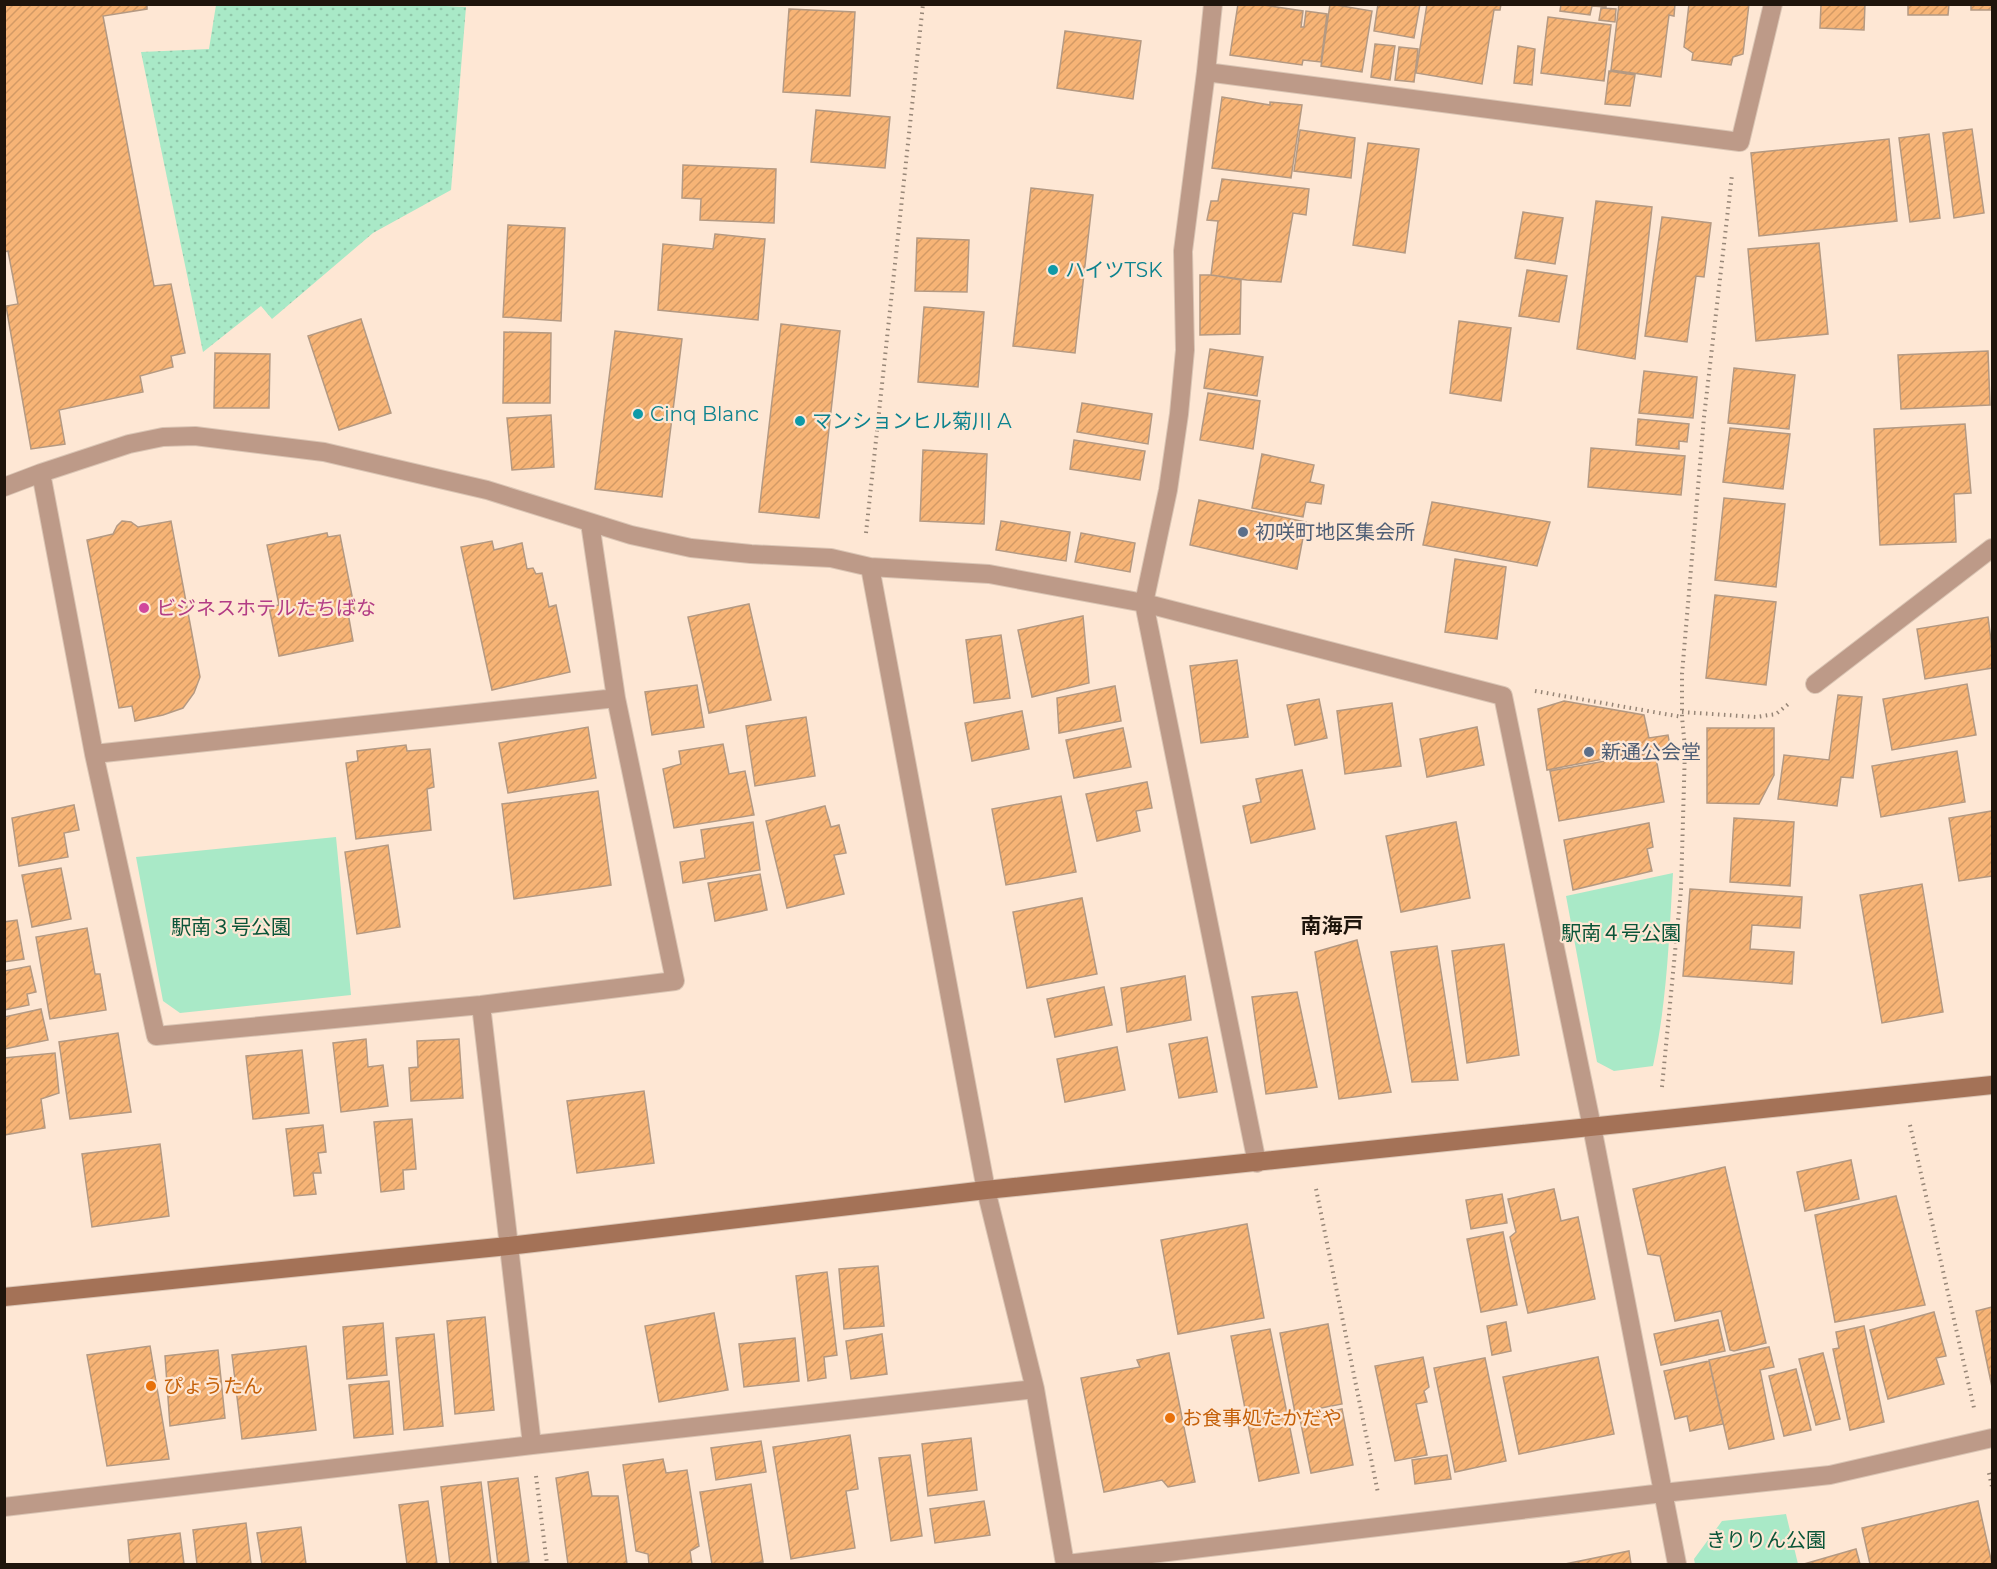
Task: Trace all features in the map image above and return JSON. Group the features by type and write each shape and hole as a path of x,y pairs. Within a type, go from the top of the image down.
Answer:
{"street":[{"path":"1213,4 1182,251 1185,350 1179,414 1168,490 1144,603 1257,1163"},
{"path":"1206,72 1740,142 1773,4"},
{"path":"4,487 129,444 163,437 195,436 324,452 487,490 631,535 691,548 831,558 866,567 989,573 1144,603 1503,696 1592,1126 1677,1564"},
{"path":"41,473 94,754 156,1036 481,1005 675,981 616,698 590,523"},
{"path":"1815,684 1992,548"},
{"path":"866,567 986,1190 1035,1389 1066,1564 1830,1475 1987,1439"},
{"path":"94,754 616,698"},
{"path":"481,1005 532,1445"},
{"path":"4,1297 508,1246 986,1190 1310,1158 1592,1126 1903,1096 1992,1085"},
{"path":"4,1507 1035,1389"}],"path":[{"path":"866,567 923,4"},
{"path":"1659,1120 1681,890 1685,748 1682,674 1704,417 1734,157 1740,142"},
{"path":"1503,696 1526,689 1682,714 1756,717 1776,714 1815,684"},
{"path":"1903,1096 1987,1439"},
{"path":"1310,1158 1384,1526"},
{"path":"532,1445 547,1564"}],"green space":[{"path":"405,4 466,7 451,190 373,233 272,319 261,306 203,352 141,52 209,49 216,5"},
{"name":"駅南３号公園","path":"336,837 351,995 180,1013 163,1001 136,857"},
{"name":"駅南４号公園","path":"1673,873 1669,946 1653,1066 1614,1071 1597,1062 1566,896"},
{"name":"きりりん公園","path":"1786,1514 1798,1564 1695,1564 1694,1559 1722,1521"}],"building":[{"path":"4,4 147,4 147,9 103,16 154,286 171,284 185,353 171,356 173,367 140,376 143,392 59,410 65,444 31,449 6,306 18,304 8,251 4,252"},
{"path":"1238,4 1257,4 1303,11 1301,27 1304,27 1306,11 1327,14 1321,62 1303,60 1302,65 1230,55"},
{"path":"1330,4 1372,11 1362,72 1321,66"},
{"path":"1378,4 1420,4 1414,38 1374,31"},
{"path":"1427,4 1501,4 1500,10 1494,10 1482,84 1416,73"},
{"path":"1561,4 1606,4 1606,7 1592,6 1590,15 1560,11"},
{"path":"1619,4 1675,4 1674,16 1669,15 1661,77 1611,70"},
{"path":"1689,4 1749,4 1743,54 1733,57 1731,65 1692,60 1693,53 1684,47"},
{"path":"1821,4 1865,4 1864,30 1820,28"},
{"path":"1908,4 1949,4 1948,15 1908,15"},
{"path":"1971,4 1992,4 1992,10 1971,10"},
{"path":"1601,8 1616,9 1615,22 1599,20"},
{"path":"789,9 855,12 850,96 783,92"},
{"path":"1548,17 1611,25 1604,81 1541,73"},
{"path":"1065,31 1141,41 1133,99 1057,88"},
{"path":"1375,44 1395,46 1390,80 1371,77"},
{"path":"1518,46 1535,49 1532,85 1514,83"},
{"path":"1399,47 1418,49 1414,82 1395,80"},
{"path":"1609,71 1635,75 1630,106 1605,104"},
{"path":"1222,97 1270,105 1270,102 1302,105 1291,178 1212,168"},
{"path":"816,110 890,117 885,168 811,162"},
{"path":"1972,129 1984,213 1954,218 1943,133"},
{"path":"1300,130 1355,138 1351,178 1294,171"},
{"path":"1929,134 1940,218 1910,222 1899,138"},
{"path":"1889,139 1897,221 1759,236 1751,153"},
{"path":"1368,143 1419,149 1405,253 1353,245"},
{"path":"683,165 776,169 774,223 700,220 701,199 682,198"},
{"path":"1222,179 1309,189 1306,215 1293,213 1281,282 1211,275 1218,221 1207,220 1211,201 1218,201"},
{"name":"ハイツTSK","path":"1031,188 1093,195 1075,353 1013,346"},
{"path":"1596,201 1652,207 1635,359 1577,349"},
{"path":"1523,212 1563,218 1555,264 1515,258"},
{"path":"1662,217 1711,223 1704,277 1696,276 1687,342 1645,336"},
{"path":"508,225 565,228 561,321 503,317"},
{"path":"715,234 765,239 758,320 658,310 663,244 713,249"},
{"path":"917,238 969,240 967,292 915,291"},
{"path":"1819,243 1828,334 1756,341 1748,249"},
{"path":"1527,270 1567,276 1559,322 1519,316"},
{"path":"1200,275 1241,280 1240,334 1200,335"},
{"path":"924,307 984,312 978,387 918,382"},
{"path":"361,319 391,413 339,430 308,336"},
{"path":"1459,321 1511,328 1501,401 1450,393"},
{"name":"マンションヒル菊川 A","path":"781,324 840,331 819,518 759,512"},
{"name":"Cinq Blanc","path":"615,331 682,339 662,497 595,489"},
{"path":"504,332 551,333 550,403 503,403"},
{"path":"1210,349 1263,357 1257,396 1204,388"},
{"path":"1988,351 1990,405 1901,409 1898,355"},
{"path":"215,353 270,354 269,408 214,408"},
{"path":"1734,368 1795,375 1789,429 1728,423"},
{"path":"1644,371 1697,377 1693,418 1639,413"},
{"path":"1208,393 1260,401 1253,449 1200,440"},
{"path":"1082,403 1152,414 1148,444 1077,432"},
{"path":"551,415 554,467 512,470 507,418"},
{"path":"1638,419 1689,424 1687,442 1679,441 1679,449 1636,445"},
{"path":"1965,424 1971,493 1954,494 1956,542 1880,545 1874,429"},
{"path":"1730,428 1790,434 1783,489 1723,482"},
{"path":"1074,440 1145,451 1140,480 1070,469"},
{"path":"1591,448 1685,456 1681,495 1588,487"},
{"path":"923,450 987,454 984,524 920,521"},
{"path":"1262,454 1314,465 1310,482 1324,485 1321,504 1306,502 1303,517 1252,508"},
{"path":"1724,498 1785,504 1776,587 1715,580"},
{"path":"1199,500 1306,522 1297,569 1190,545"},
{"path":"1432,502 1550,522 1537,566 1423,545"},
{"name":"ビジネスホテルたちばな","path":"122,521 131,522 138,527 171,521 200,677 194,693 183,708 135,721 132,706 119,708 87,540 113,534"},
{"path":"1001,521 1070,532 1066,561 996,550"},
{"path":"327,533 328,537 340,535 355,611 348,613 353,641 279,656 269,607 279,605 267,545"},
{"path":"1081,533 1135,543 1130,572 1075,562"},
{"path":"492,541 494,550 522,543 527,569 533,568 536,574 542,573 549,607 556,605 570,672 492,690 461,547"},
{"path":"1455,559 1506,567 1497,639 1445,632"},
{"path":"1715,595 1776,602 1766,685 1706,678"},
{"path":"749,604 771,700 709,713 688,617"},
{"path":"1083,616 1089,683 1032,697 1018,630"},
{"path":"1988,617 1992,668 1925,679 1917,629"},
{"path":"1001,635 1010,698 974,703 966,640"},
{"path":"1237,660 1248,737 1201,743 1190,666"},
{"path":"1967,684 1976,735 1892,750 1883,699"},
{"path":"697,685 704,727 652,735 645,692"},
{"path":"1115,686 1121,721 1059,733 1057,698"},
{"path":"1838,695 1862,697 1853,778 1841,777 1837,806 1778,799 1784,755 1829,760"},
{"path":"1319,699 1327,738 1295,745 1287,705"},
{"path":"1564,701 1644,715 1649,738 1668,735 1670,746 1547,770 1538,709"},
{"path":"1392,703 1401,766 1345,774 1337,711"},
{"path":"1022,711 1029,749 972,761 965,723"},
{"path":"806,717 815,776 755,786 746,726"},
{"path":"588,727 596,778 508,793 499,743"},
{"path":"1477,727 1484,765 1427,777 1420,739"},
{"path":"1123,728 1131,767 1074,778 1066,740"},
{"path":"1707,728 1774,728 1774,775 1759,804 1707,803"},
{"path":"723,744 729,774 745,771 754,815 674,828 663,769 681,764 679,751"},
{"path":"406,745 407,751 430,749 434,787 427,789 431,830 356,839 346,763 358,761 357,751"},
{"path":"1957,751 1965,802 1881,817 1872,766"},
{"path":"1655,752 1664,802 1559,821 1550,771"},
{"path":"1302,770 1315,829 1251,843 1243,806 1261,802 1256,779"},
{"path":"1147,782 1152,808 1136,811 1140,831 1097,841 1086,794"},
{"path":"598,791 611,885 514,899 502,804"},
{"path":"1061,796 1076,872 1006,885 992,809"},
{"path":"74,805 79,830 64,833 68,857 19,866 12,818"},
{"path":"825,806 831,827 839,825 846,853 834,855 844,894 787,908 766,821"},
{"path":"1992,811 1992,876 1959,881 1949,818"},
{"path":"1734,818 1794,822 1790,886 1730,882"},
{"path":"753,822 760,870 683,883 680,862 705,858 701,830"},
{"path":"1456,822 1470,898 1401,912 1386,836"},
{"path":"1649,823 1653,847 1647,849 1652,871 1573,890 1564,840"},
{"path":"388,845 400,927 357,934 345,852"},
{"path":"61,868 71,919 32,927 22,875"},
{"path":"760,874 767,910 715,921 708,883"},
{"path":"1922,884 1943,1012 1882,1023 1860,895"},
{"path":"1690,889 1802,897 1800,928 1752,925 1750,949 1794,952 1792,984 1683,976"},
{"path":"1082,898 1097,974 1027,988 1013,912"},
{"path":"17,920 24,959 4,962 4,922"},
{"path":"87,928 95,974 100,974 106,1010 50,1019 36,937"},
{"path":"1357,940 1391,1092 1339,1099 1315,952"},
{"path":"1504,944 1519,1055 1467,1063 1452,951"},
{"path":"1437,946 1458,1080 1412,1082 1391,952"},
{"path":"30,966 36,992 27,994 29,1005 4,1010 4,971"},
{"path":"1185,976 1191,1020 1127,1032 1121,988"},
{"path":"1104,987 1112,1025 1055,1037 1047,999"},
{"path":"1297,992 1317,1087 1266,1094 1252,997"},
{"path":"41,1009 48,1040 4,1049 4,1017"},
{"path":"118,1033 131,1112 70,1119 59,1042"},
{"path":"1207,1037 1217,1092 1179,1098 1169,1044"},
{"path":"366,1039 368,1067 383,1065 388,1106 341,1112 333,1043"},
{"path":"459,1039 463,1098 411,1101 409,1068 418,1067 417,1041"},
{"path":"1117,1047 1125,1090 1065,1102 1057,1059"},
{"path":"302,1050 309,1113 253,1119 246,1056"},
{"path":"55,1053 59,1093 41,1099 45,1128 4,1135 4,1058"},
{"path":"644,1091 654,1163 577,1173 567,1101"},
{"path":"412,1119 416,1169 403,1170 404,1189 381,1192 374,1122"},
{"path":"323,1125 326,1152 318,1153 321,1173 313,1173 316,1194 294,1196 286,1129"},
{"path":"160,1144 169,1216 92,1227 82,1154"},
{"path":"1851,1160 1859,1199 1805,1211 1797,1172"},
{"path":"1725,1167 1766,1343 1734,1351 1730,1350 1721,1311 1675,1321 1660,1256 1648,1254 1633,1189"},
{"path":"1554,1189 1561,1221 1578,1217 1595,1299 1528,1313 1510,1237 1516,1232 1508,1199"},
{"path":"1502,1194 1507,1223 1471,1229 1466,1200"},
{"path":"1896,1196 1925,1305 1835,1322 1815,1215"},
{"path":"1247,1224 1264,1318 1178,1334 1161,1240"},
{"path":"1503,1232 1517,1305 1481,1312 1467,1239"},
{"path":"878,1266 884,1326 844,1329 839,1269"},
{"path":"827,1272 837,1355 824,1357 826,1378 808,1381 796,1276"},
{"path":"1992,1307 1992,1387 1976,1311"},
{"path":"1934,1312 1946,1356 1936,1358 1944,1384 1888,1399 1870,1330"},
{"path":"714,1313 728,1390 659,1402 645,1326"},
{"path":"485,1317 494,1410 455,1414 447,1321"},
{"path":"1718,1320 1725,1351 1661,1365 1654,1334"},
{"path":"1506,1322 1511,1351 1492,1355 1487,1326"},
{"path":"383,1323 387,1375 347,1379 343,1327"},
{"path":"1328,1324 1342,1404 1295,1413 1280,1333"},
{"path":"1864,1326 1884,1422 1850,1430 1833,1349 1839,1348 1836,1332"},
{"path":"1270,1329 1299,1473 1259,1481 1231,1336"},
{"path":"434,1334 443,1426 404,1430 396,1338"},
{"path":"882,1334 887,1374 851,1379 846,1341"},
{"path":"795,1338 799,1381 744,1387 739,1344"},
{"path":"150,1346 169,1459 107,1466 87,1355"},
{"path":"306,1346 316,1430 242,1439 232,1355"},
{"path":"1769,1347 1774,1367 1760,1370 1774,1439 1729,1449 1709,1360"},
{"path":"218,1350 225,1418 170,1426 165,1356"},
{"path":"1169,1353 1195,1482 1168,1487 1162,1480 1104,1492 1081,1378 1140,1367 1137,1360"},
{"path":"1823,1353 1840,1419 1816,1425 1799,1359"},
{"path":"1423,1357 1429,1387 1424,1391 1427,1402 1416,1404 1427,1455 1395,1461 1375,1366"},
{"path":"1598,1357 1614,1434 1519,1454 1503,1377"},
{"path":"1485,1358 1506,1461 1455,1472 1434,1368"},
{"path":"1709,1361 1723,1424 1690,1431 1687,1416 1675,1419 1664,1371"},
{"path":"1796,1369 1811,1430 1784,1436 1769,1376"},
{"path":"389,1381 393,1434 354,1438 349,1385"},
{"path":"1342,1409 1353,1465 1311,1473 1300,1419"},
{"path":"850,1435 858,1489 846,1491 855,1548 791,1559 773,1447"},
{"path":"971,1438 977,1490 928,1496 922,1444"},
{"path":"761,1441 766,1472 716,1480 711,1448"},
{"path":"910,1455 922,1536 891,1541 879,1458"},
{"path":"1447,1455 1451,1479 1415,1484 1412,1460"},
{"path":"663,1459 666,1473 687,1470 699,1546 690,1551 692,1564 649,1564 648,1554 636,1551 623,1465"},
{"path":"588,1472 592,1496 618,1496 627,1564 568,1564 556,1478"},
{"path":"518,1478 529,1562 498,1564 488,1482"},
{"path":"481,1482 491,1564 450,1564 441,1487"},
{"path":"751,1484 763,1562 712,1564 700,1492"},
{"path":"428,1501 437,1564 407,1564 399,1505"},
{"path":"984,1501 990,1535 935,1543 930,1509"},
{"path":"1978,1501 1992,1564 1870,1564 1862,1528"},
{"path":"246,1523 251,1564 197,1564 193,1530"},
{"path":"301,1527 306,1564 262,1564 257,1533"},
{"path":"180,1533 184,1564 130,1564 128,1540"},
{"path":"1856,1549 1860,1564 1804,1564"},
{"path":"1629,1551 1631,1564 1565,1564"}],"place":[{"name":"ハイツTSK","path":"1053,270"},
{"name":"Cinq Blanc","path":"638,414"},
{"name":"マンションヒル菊川 A","path":"800,421"},
{"name":"初咲町地区集会所","path":"1243,532"},
{"name":"ビジネスホテルたちばな","path":"144,608"},
{"name":"新通公会堂","path":"1589,752"},
{"name":"ぴょうたん","path":"151,1386"},
{"name":"お食事処たかだや","path":"1170,1418"}],"district":[{"name":"南海戸","path":"1332,926"}]}
